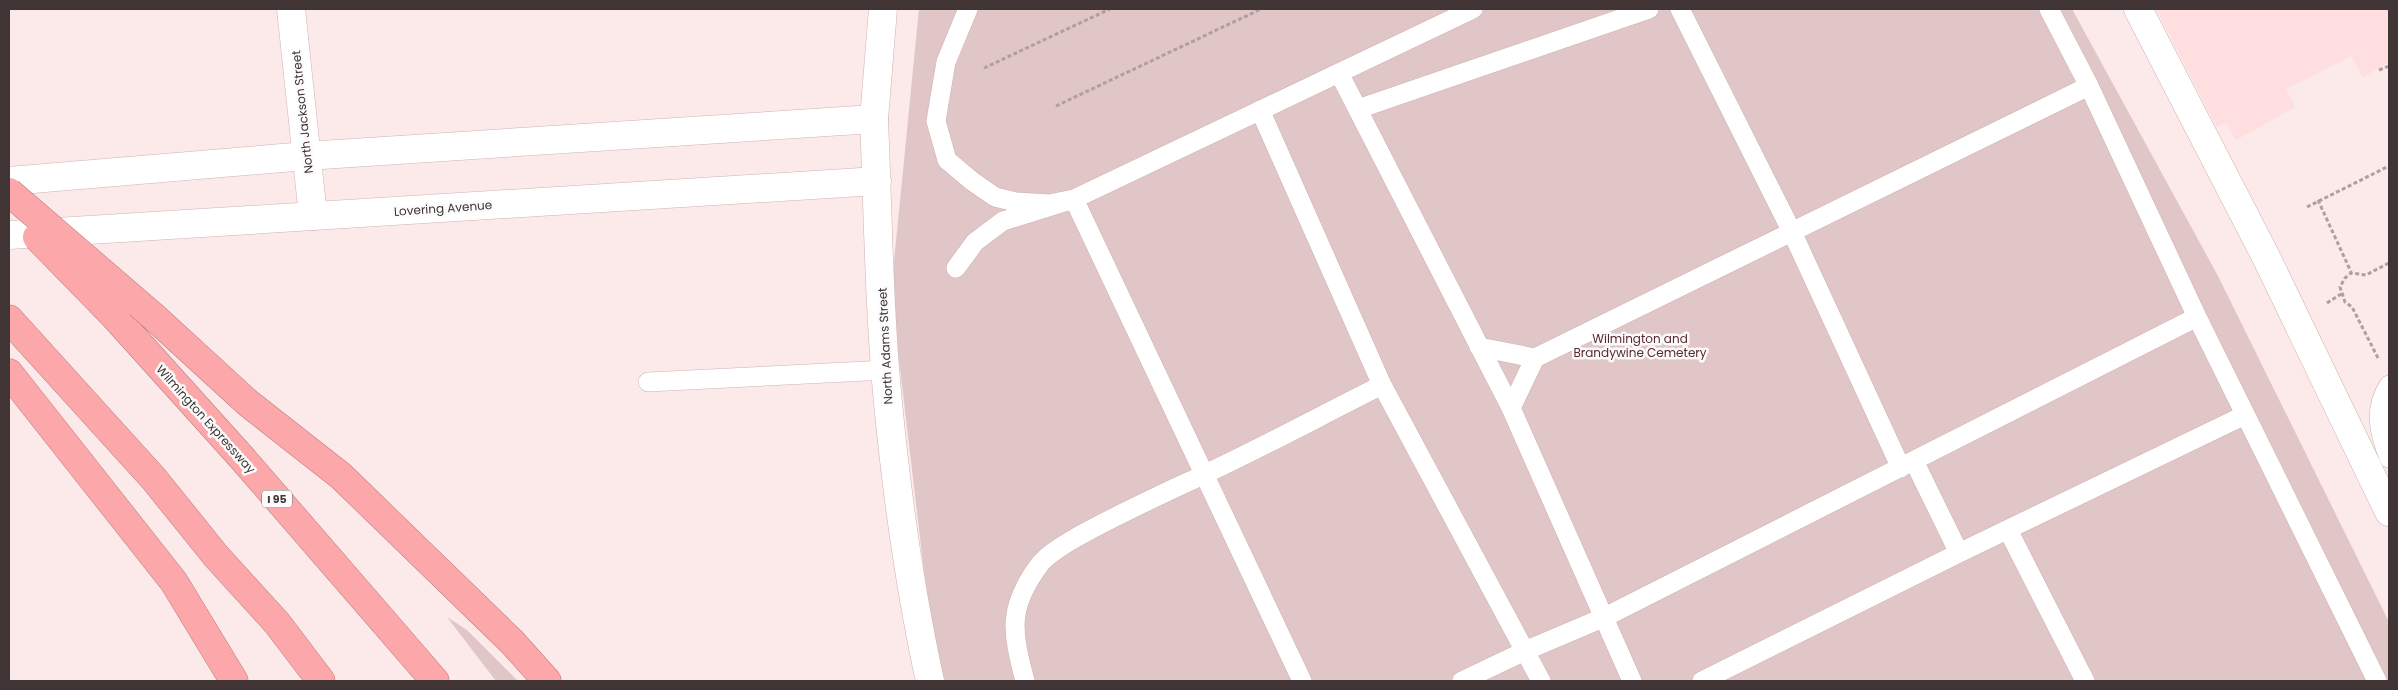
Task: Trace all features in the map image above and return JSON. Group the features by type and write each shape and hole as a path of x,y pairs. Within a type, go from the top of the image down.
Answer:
{"highway":[{"path":"9,192 154,317 248,403 340,476 512,642 547,681"},
{"name":"Wilmington Expressway","path":"9,208 116,318 242,458 435,681"},
{"path":"14,325 154,479 216,556 277,623 321,681"},
{"path":"9,373 174,582 234,681"}],"street":[{"name":"North Jackson Street","path":"291,9 312,216"},
{"name":"North Adams Street","path":"883,9 874,119 886,370 898,487 918,628 930,681"},
{"path":"2138,9 2268,259 2389,512"},
{"path":"9,181 306,156 874,119"},
{"name":"Lovering Avenue","path":"9,234 877,181"}],"lane":[{"path":"968,9 946,62 936,121 947,160 995,197 1016,202 1049,204 1074,199"},
{"path":"956,268 975,242 1003,221 1074,199 1474,9"},
{"path":"1358,109 1649,9"},
{"path":"1680,9 1907,464 1959,553"},
{"path":"2050,9 2089,86 2197,317 2377,681"},
{"path":"1339,73 1511,408 1632,681"},
{"path":"1479,346 1535,358 2089,86"},
{"path":"1260,110 1382,384 1541,681"},
{"path":"1074,199 1302,681"},
{"path":"1462,681 1525,651 1605,617 2197,317"},
{"path":"1511,408 1535,358"},
{"path":"648,382 886,370"},
{"path":"1025,681 1017,650 1014,618 1025,586 1042,562 1063,546 1117,514 1204,475 1382,384"},
{"path":"2389,385 2382,396 2378,413 2379,430 2389,458"},
{"path":"1702,681 1959,553 2245,415"},
{"path":"2008,530 2085,681"}],"path":[{"path":"984,68 1110,9"},
{"path":"1056,106 1261,9"},
{"path":"2380,70 2389,66"},
{"path":"2307,207 2389,166"},
{"path":"2318,200 2351,273"},
{"path":"2381,365 2352,307 2345,302 2341,294 2342,282 2351,273 2366,274 2389,263"}],"shaded area":[{"path":"2156,9 2389,9 2389,62 2363,77 2351,56 2286,89 2295,107 2236,140 2226,122 2217,127"}],"green space":[{"name":"Wilmington and Brandywine Cemetery","path":"919,9 2072,9 2218,276 2389,622 2389,681 937,681 891,292"},
{"path":"447,617 467,630 518,681 496,681"}]}
